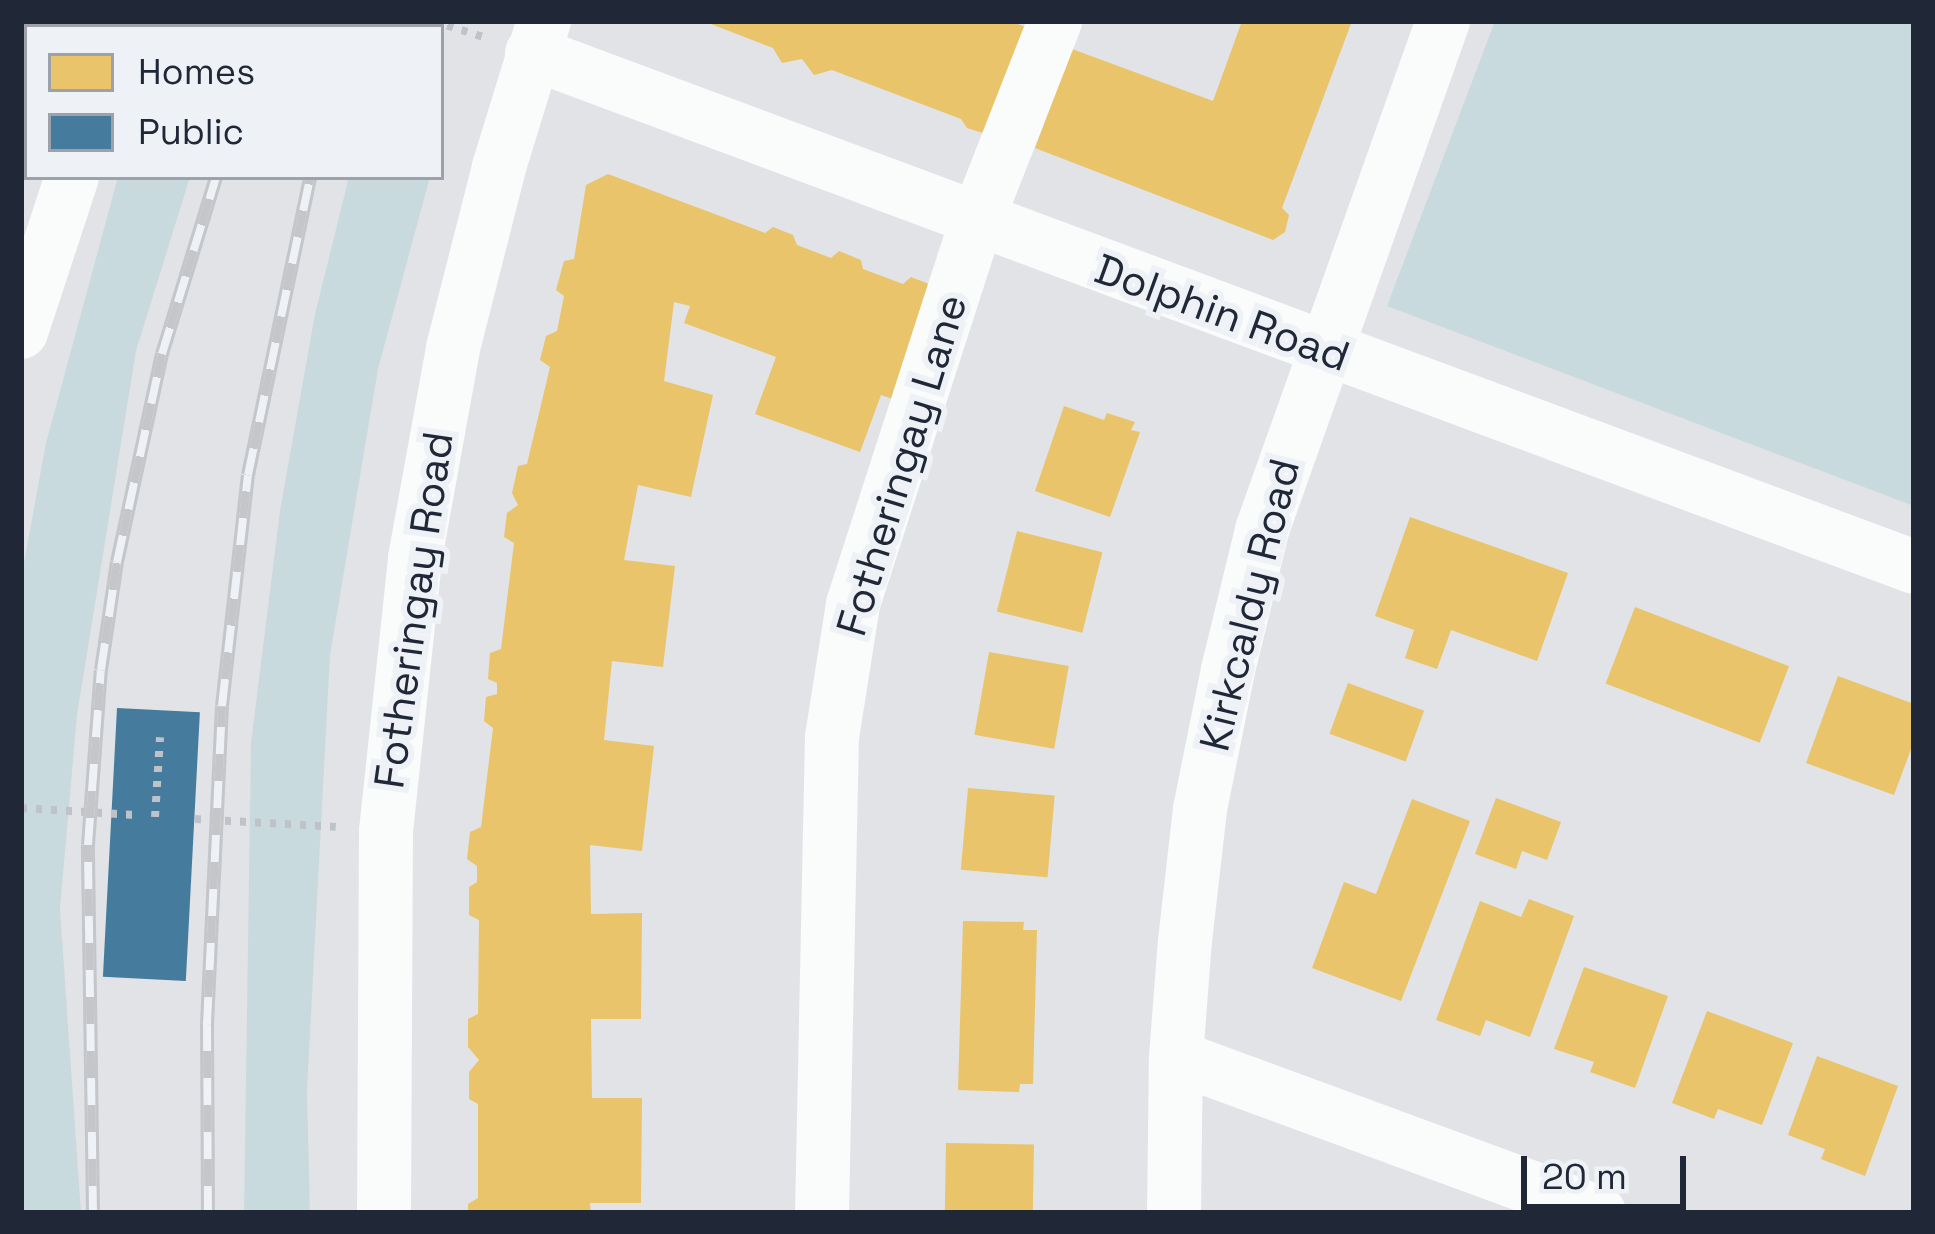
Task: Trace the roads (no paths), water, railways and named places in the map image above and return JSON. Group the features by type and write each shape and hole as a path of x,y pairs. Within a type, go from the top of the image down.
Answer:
{"street":[{"name":"Fotheringay Lane","path":"822,1213 831,760 849,626 894,466 976,223 1055,21"},
{"name":"Kirkcaldy Road","path":"1174,1213 1176,1057 1200,809 1228,670 1262,530 1322,349 1443,21"},
{"name":"Dolphin Road","path":"538,37 976,223 1914,567"},
{"name":"Fotheringay Road","path":"384,1213 382,936 401,666 453,348 538,37"},
{"path":"21,332 71,180"},
{"path":"1176,1057 1598,1213"}],"railway":[{"path":"93,1213 88,845 101,670 117,562 162,354 215,180"},
{"path":"208,1213 207,1024 222,706 248,475 309,180"}]}
